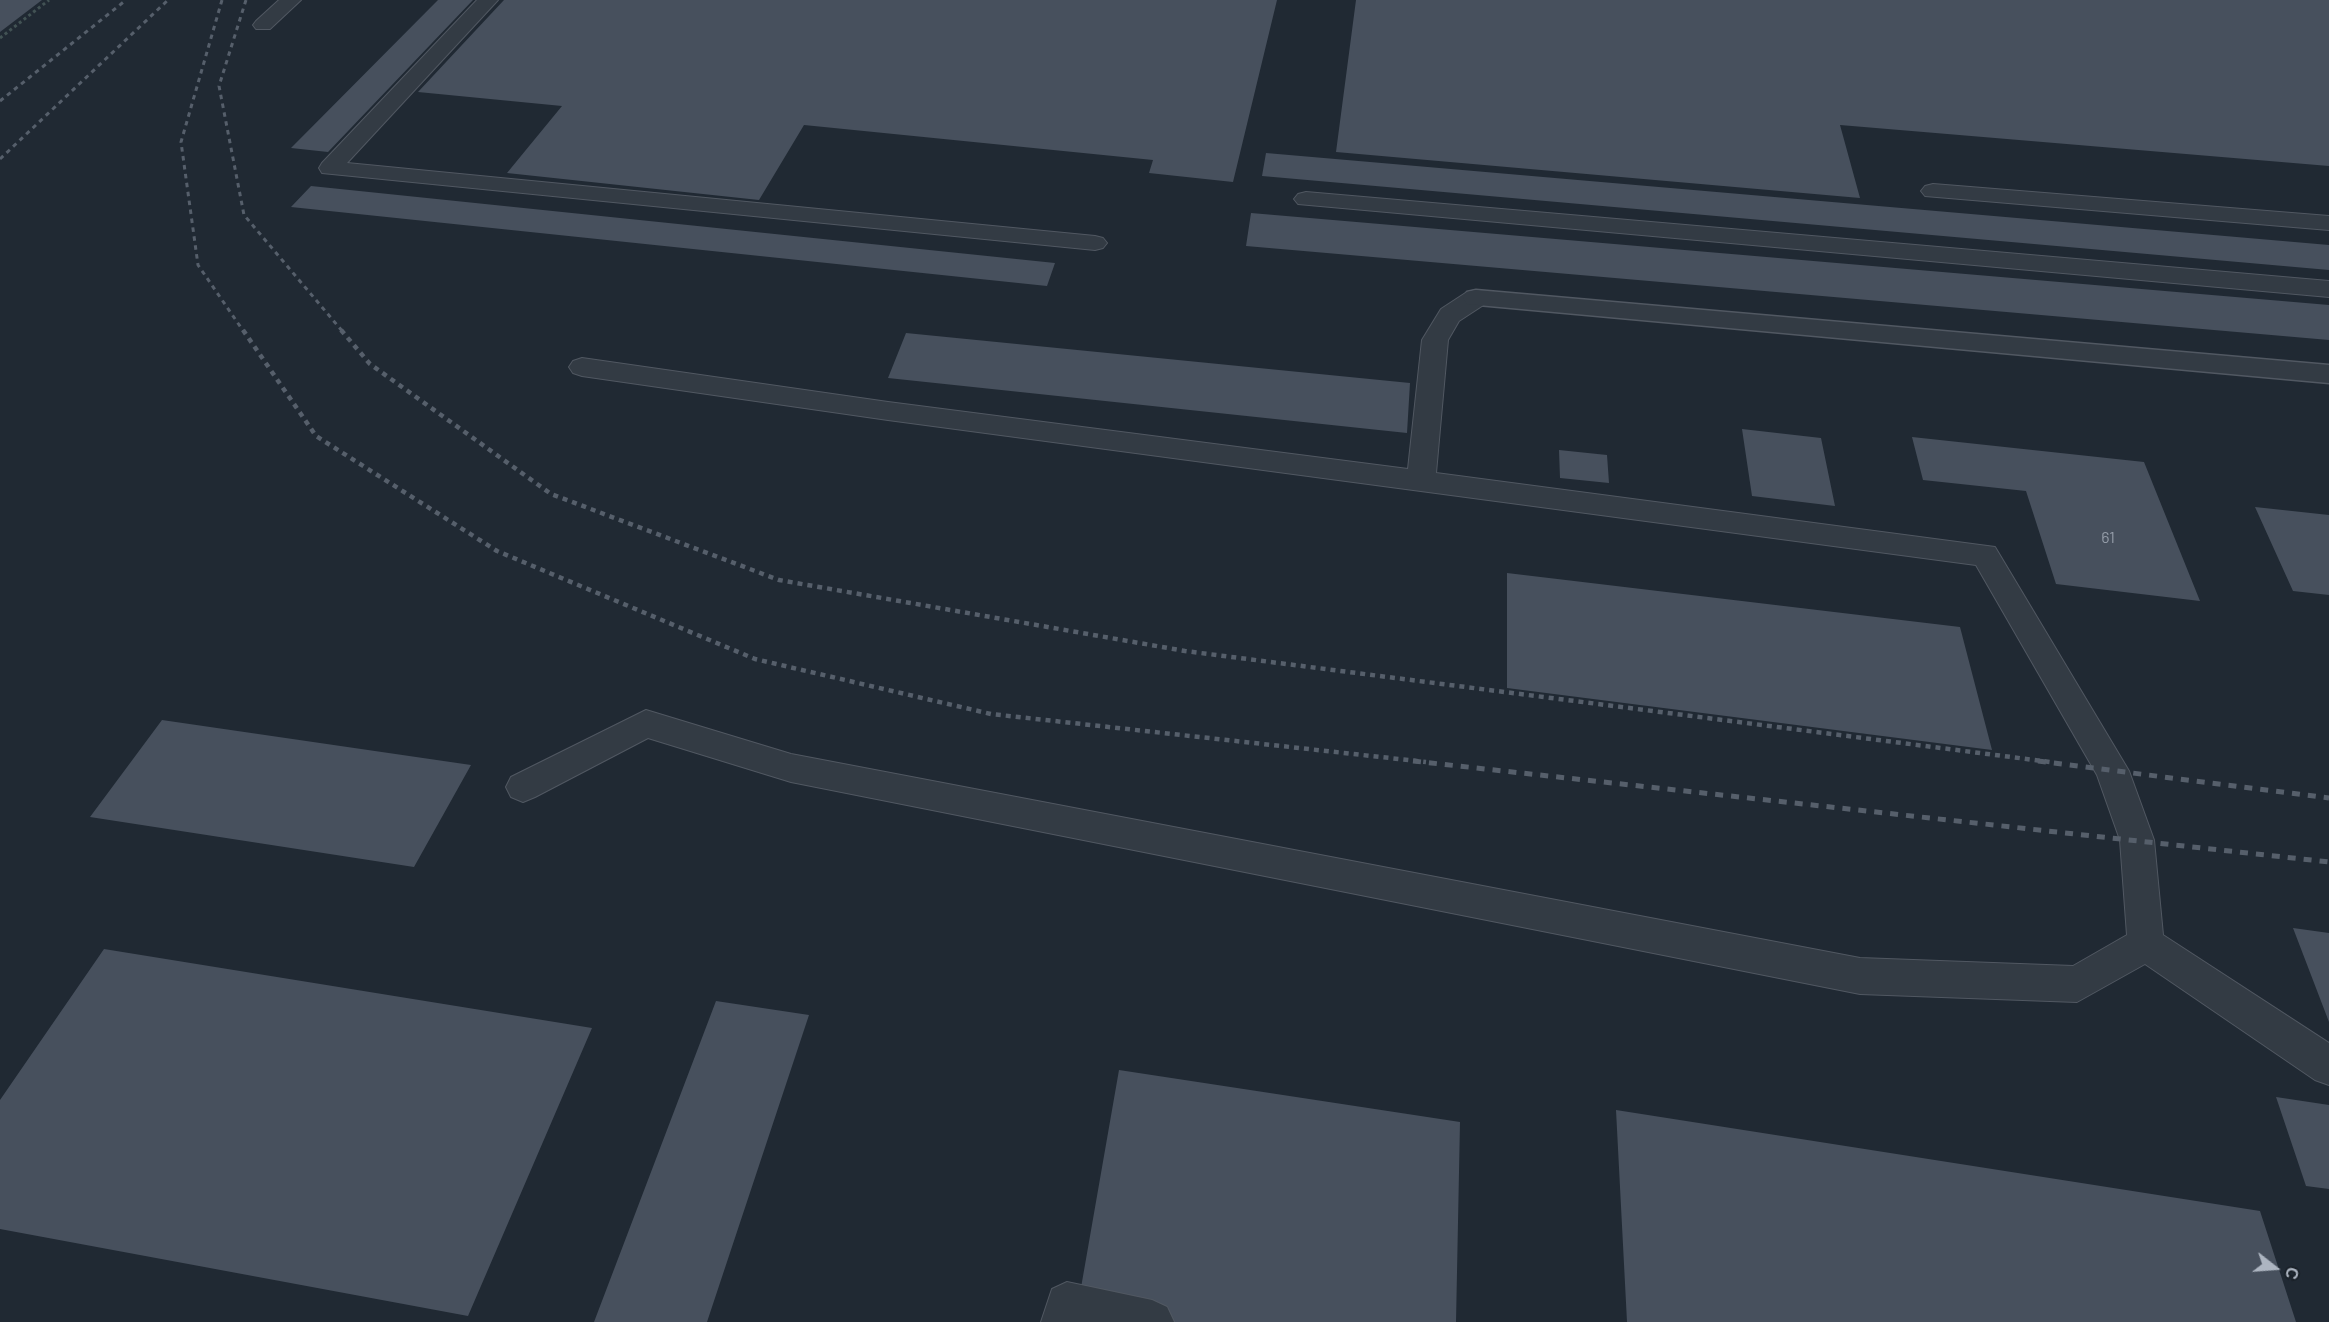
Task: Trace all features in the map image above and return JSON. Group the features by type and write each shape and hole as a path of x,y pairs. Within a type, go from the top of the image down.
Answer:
{"street":[{"path":"1476,298 2329,374"}],"lane":[{"path":"264,24 291,0"},
{"path":"488,0 330,168 1095,243"},
{"path":"1934,191 2329,223"},
{"path":"1306,199 2329,289"},
{"path":"1421,479 1435,340 1450,315 1476,298"},
{"path":"582,367 888,411 1421,479 1985,555 2112,771 2137,840 2146,944"},
{"path":"523,787 646,724 791,768 1860,976 2077,984 2146,944"},
{"path":"2146,944 2329,1066"},
{"path":"1063,1322 1067,1304 1152,1322"}],"path":[{"path":"0,38 49,0"}],"building":[{"path":"0,0 42,0 0,32"},
{"path":"438,0 473,0 328,152 291,148"},
{"path":"504,0 1277,0 1233,182 1149,173 1153,160 804,125 759,200 507,173 562,106 418,92"},
{"path":"1356,0 2329,0 2329,166 1840,125 1860,198 1336,152"},
{"path":"1266,153 2329,245 2329,270 1262,176"},
{"path":"311,186 1055,263 1047,286 291,207"},
{"path":"1251,213 2329,305 2329,340 1246,246"},
{"path":"906,333 1410,383 1407,433 888,378"},
{"path":"1742,429 1821,438 1835,506 1752,496"},
{"path":"1912,437 2144,462 2200,601 2056,584 2026,491 1923,480"},
{"path":"1559,450 1607,455 1609,483 1560,478"},
{"path":"2255,507 2329,515 2329,595 2293,591"},
{"path":"1507,573 1960,627 1992,750 1507,688"},
{"path":"162,720 471,765 414,867 90,817"},
{"path":"2293,928 2329,933 2329,1022"},
{"path":"104,949 592,1028 468,1316 0,1229 0,1100"},
{"path":"716,1001 809,1015 707,1322 594,1322"},
{"path":"1119,1070 1460,1122 1456,1322 1075,1322"},
{"path":"2276,1097 2329,1105 2329,1189 2306,1186"},
{"path":"1616,1110 2260,1211 2296,1322 1627,1322"}],"railway":[{"path":"0,101 126,0"},
{"path":"0,159 168,0"},
{"path":"222,0 181,142 198,265 244,332"},
{"path":"246,0 219,86 244,215 343,332"},
{"path":"243,330 316,436 497,551 755,659 991,714 1426,762"},
{"path":"341,330 370,364 551,494 779,580 1185,651 2050,762"},
{"path":"1413,761 2329,862"},
{"path":"2038,761 2329,798"}]}
